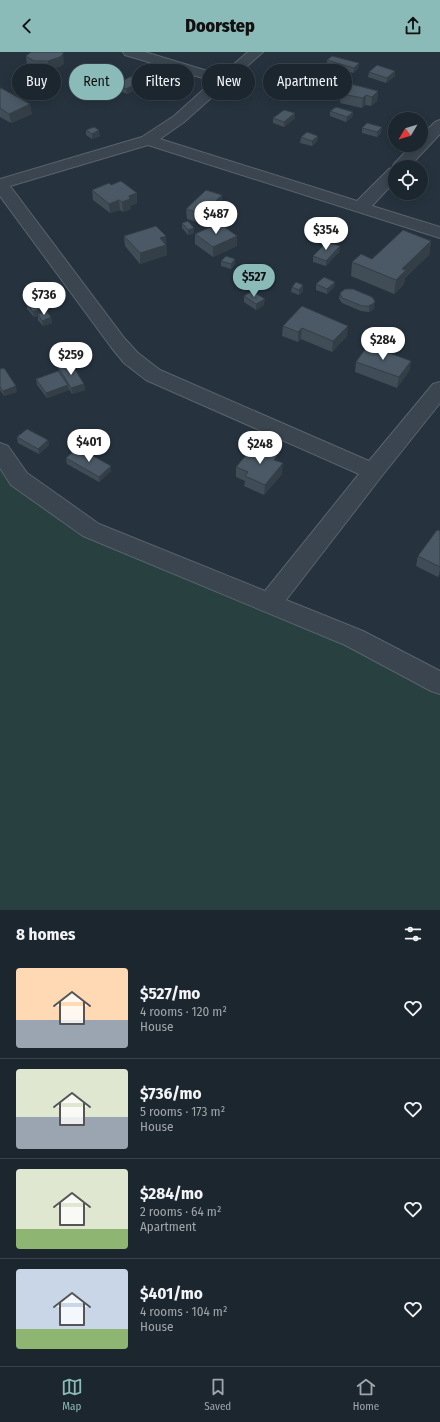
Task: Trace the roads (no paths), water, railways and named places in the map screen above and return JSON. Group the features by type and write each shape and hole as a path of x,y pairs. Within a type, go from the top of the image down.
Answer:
{"street":[{"path":"130,52 202,73"},
{"path":"242,64 256,52"},
{"path":"202,99 179,119 148,140 0,184 118,343 131,358 153,376 373,471"},
{"path":"428,138 440,125"},
{"path":"148,140 440,233"},
{"path":"407,160 414,152"},
{"path":"361,207 388,179"},
{"path":"270,603 373,471 440,389"},
{"path":"0,451 19,479 92,530 354,638 440,683"}]}
